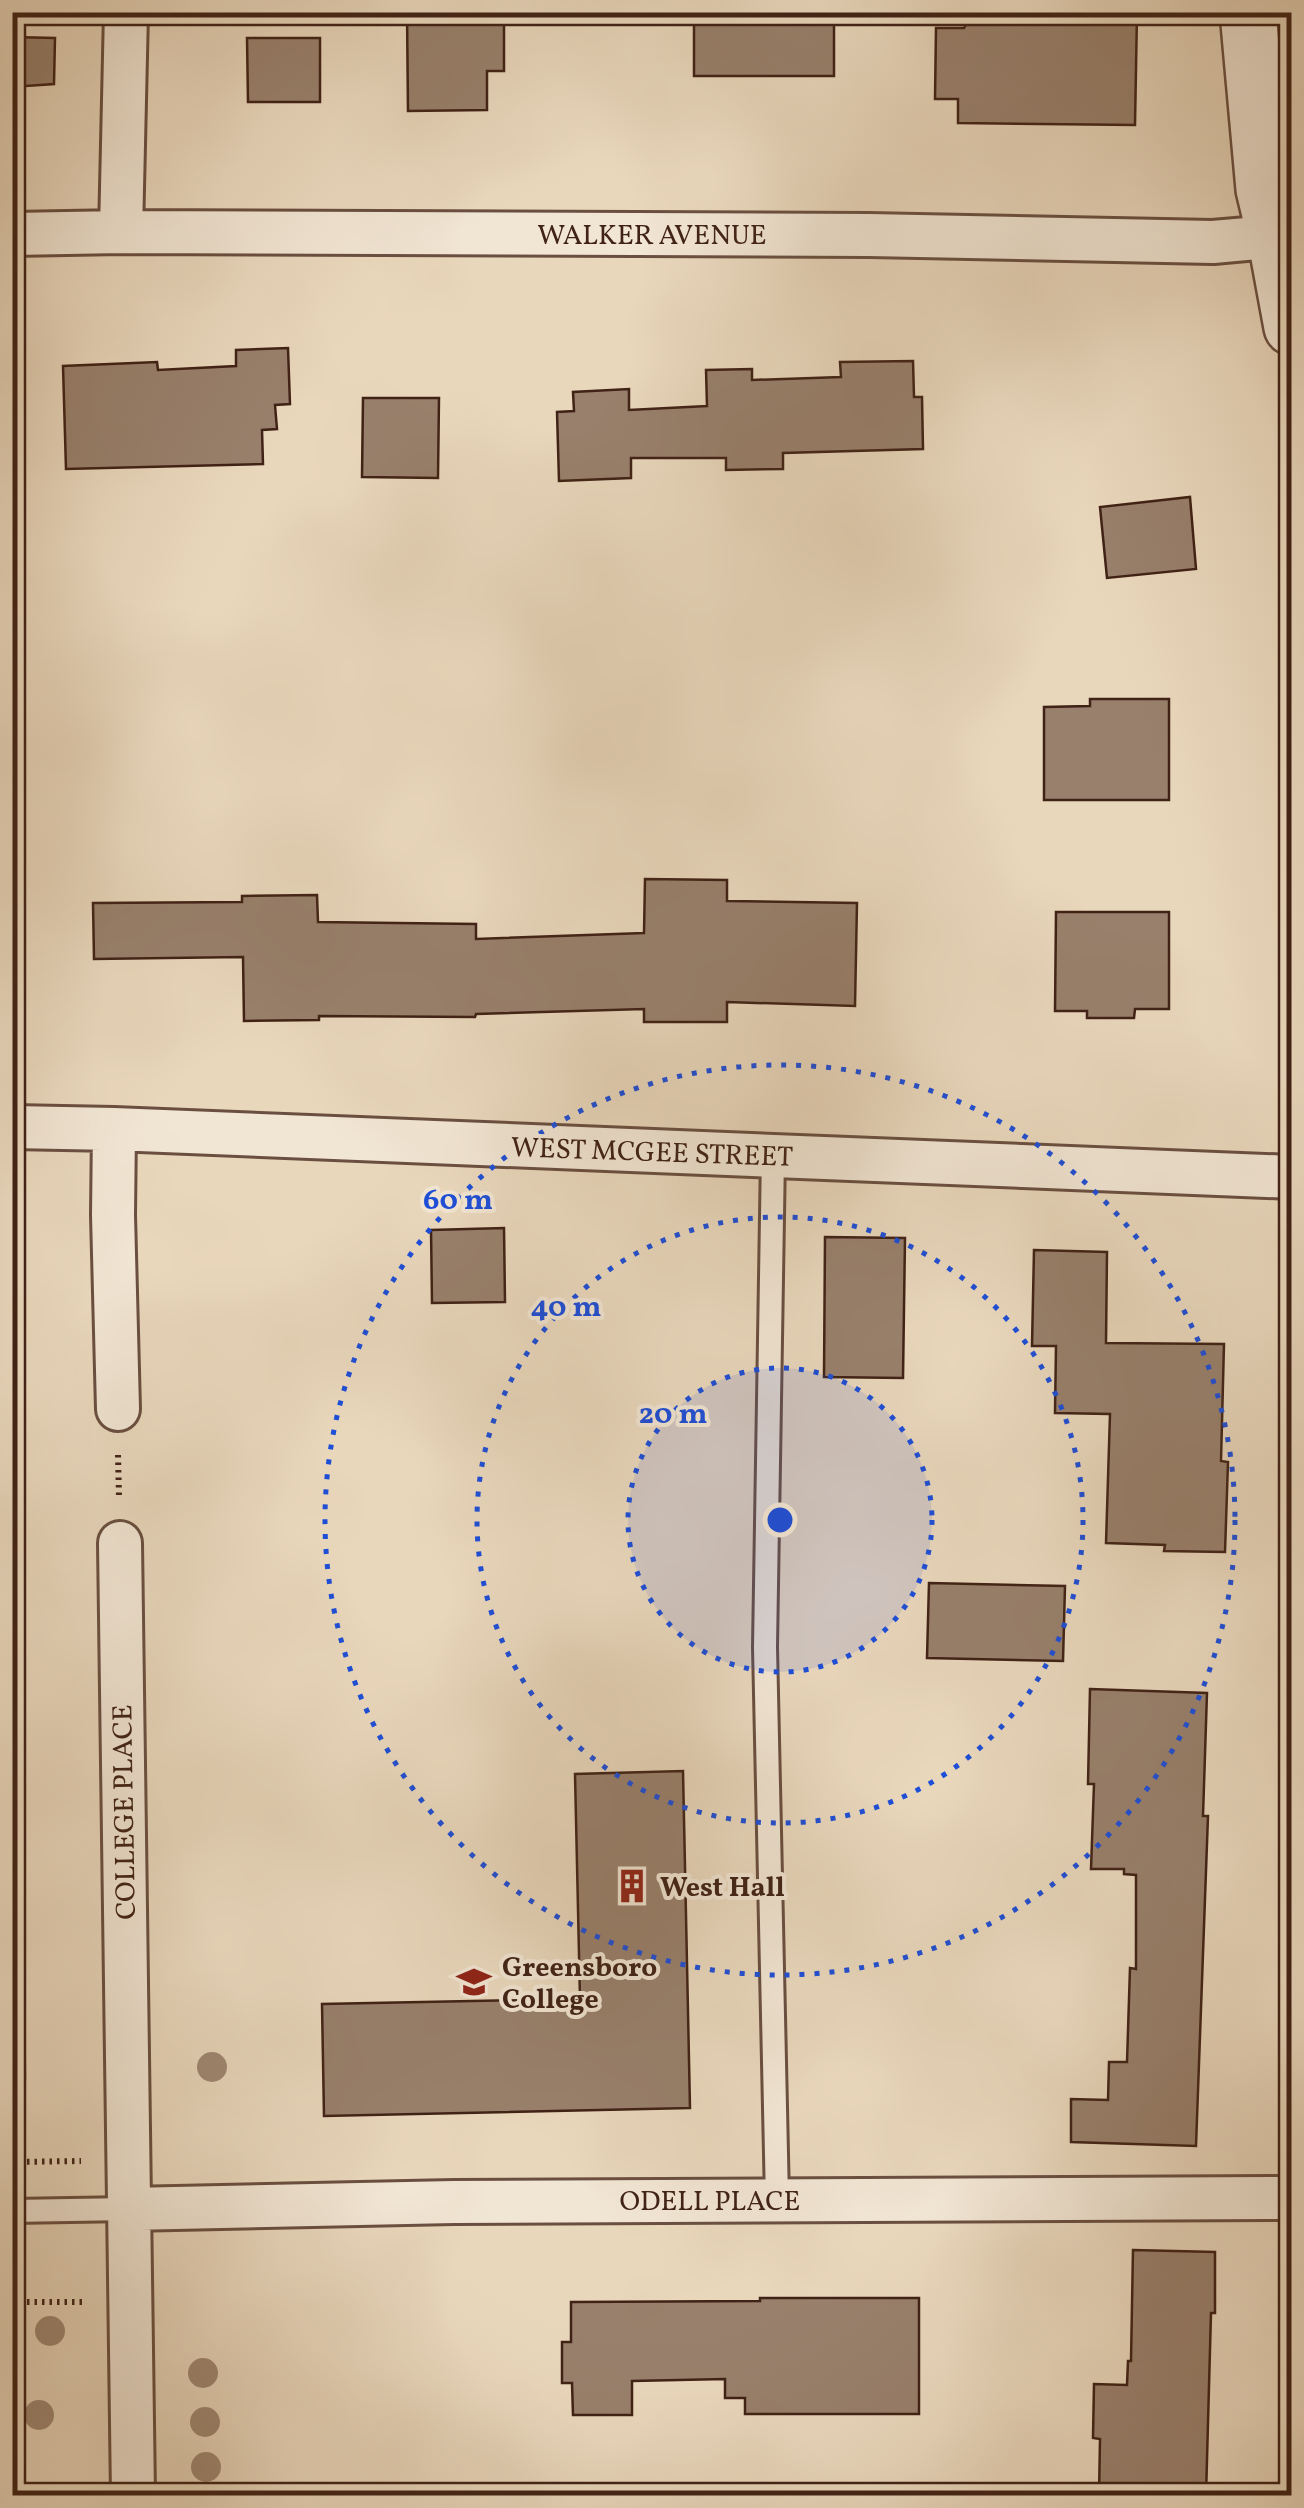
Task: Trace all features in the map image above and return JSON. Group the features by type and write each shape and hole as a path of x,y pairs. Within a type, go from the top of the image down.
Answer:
{"street":[{"path":"121,232 126,12"},
{"path":"1248,12 1264,188 1283,235 1292,327"},
{"name":"WALKER AVENUE","path":"12,234 869,234 1213,242 1283,235"},
{"name":"WEST MCGEE STREET","path":"12,1126 1292,1177"},
{"path":"114,1128 118,1409"},
{"name":"COLLEGE PLACE","path":"120,1543 133,2496"},
{"name":"ODELL PLACE","path":"128,2209 434,2202 1292,2198"}],"lane":[{"path":"772,1156 766,1648 777,2200"},
{"path":"12,2211 128,2209"}],"path":[{"path":"118,1409 120,1543"},
{"path":"12,2162 89,2161"},
{"path":"12,2302 90,2302"}],"shaded area":[{"path":"15,1248 25,2079 13,2079"}],"building":[{"path":"407,12 504,12 504,71 487,71 487,110 408,111"},
{"path":"694,12 834,12 834,76 694,76"},
{"path":"973,12 1137,12 1135,125 958,123 958,99 935,99 936,28 964,28"},
{"path":"12,37 55,38 54,84 12,87"},
{"path":"247,38 320,38 320,102 248,102"},
{"path":"288,348 290,404 275,405 277,429 262,430 263,464 66,469 63,366 157,362 158,370 236,366 236,350"},
{"path":"913,361 914,397 922,397 923,449 783,453 783,469 726,470 726,458 631,458 631,478 559,481 557,412 574,411 573,392 629,389 629,410 707,406 706,370 752,369 752,380 841,377 840,362"},
{"path":"363,398 439,398 438,478 362,477"},
{"path":"1190,497 1196,569 1107,578 1100,507"},
{"path":"1090,699 1169,699 1169,800 1044,800 1044,707 1090,706"},
{"path":"645,879 727,880 727,901 857,903 855,1006 727,1002 727,1022 644,1022 644,1009 244,1021 243,957 94,959 93,903 242,902 242,896 317,895 318,922 476,924 476,939 644,933"},
{"path":"1056,912 1169,912 1169,1009 1135,1009 1134,1018 1087,1018 1087,1011 1055,1011"},
{"path":"504,1228 505,1302 432,1303 431,1230"},
{"path":"825,1237 905,1238 903,1378 824,1377"},
{"path":"1034,1250 1107,1252 1106,1343 1224,1344 1221,1461 1228,1462 1225,1552 1164,1551 1165,1545 1106,1543 1110,1414 1055,1413 1056,1346 1032,1346"},
{"path":"929,1583 1065,1586 1063,1661 927,1658"},
{"path":"1090,1689 1207,1693 1203,1816 1208,1816 1196,2146 1071,2142 1071,2099 1108,2100 1109,2062 1127,2062 1130,1968 1136,1969 1136,1875 1124,1874 1124,1869 1091,1869 1094,1784 1088,1784"},
{"name":"West Hall","path":"683,1771 690,2108 324,2116 322,2004 580,1999 575,1774"},
{"path":"1133,2250 1215,2252 1206,2496 1099,2496 1100,2439 1093,2438 1094,2384 1127,2385"},
{"path":"919,2298 919,2414 745,2414 745,2398 725,2398 725,2379 632,2381 632,2415 573,2415 572,2383 562,2383 562,2342 571,2342 571,2302"}],"place":[{"name":"West Hall","path":"632,1886"},
{"name":"Greensboro College","path":"474,1982"}]}
